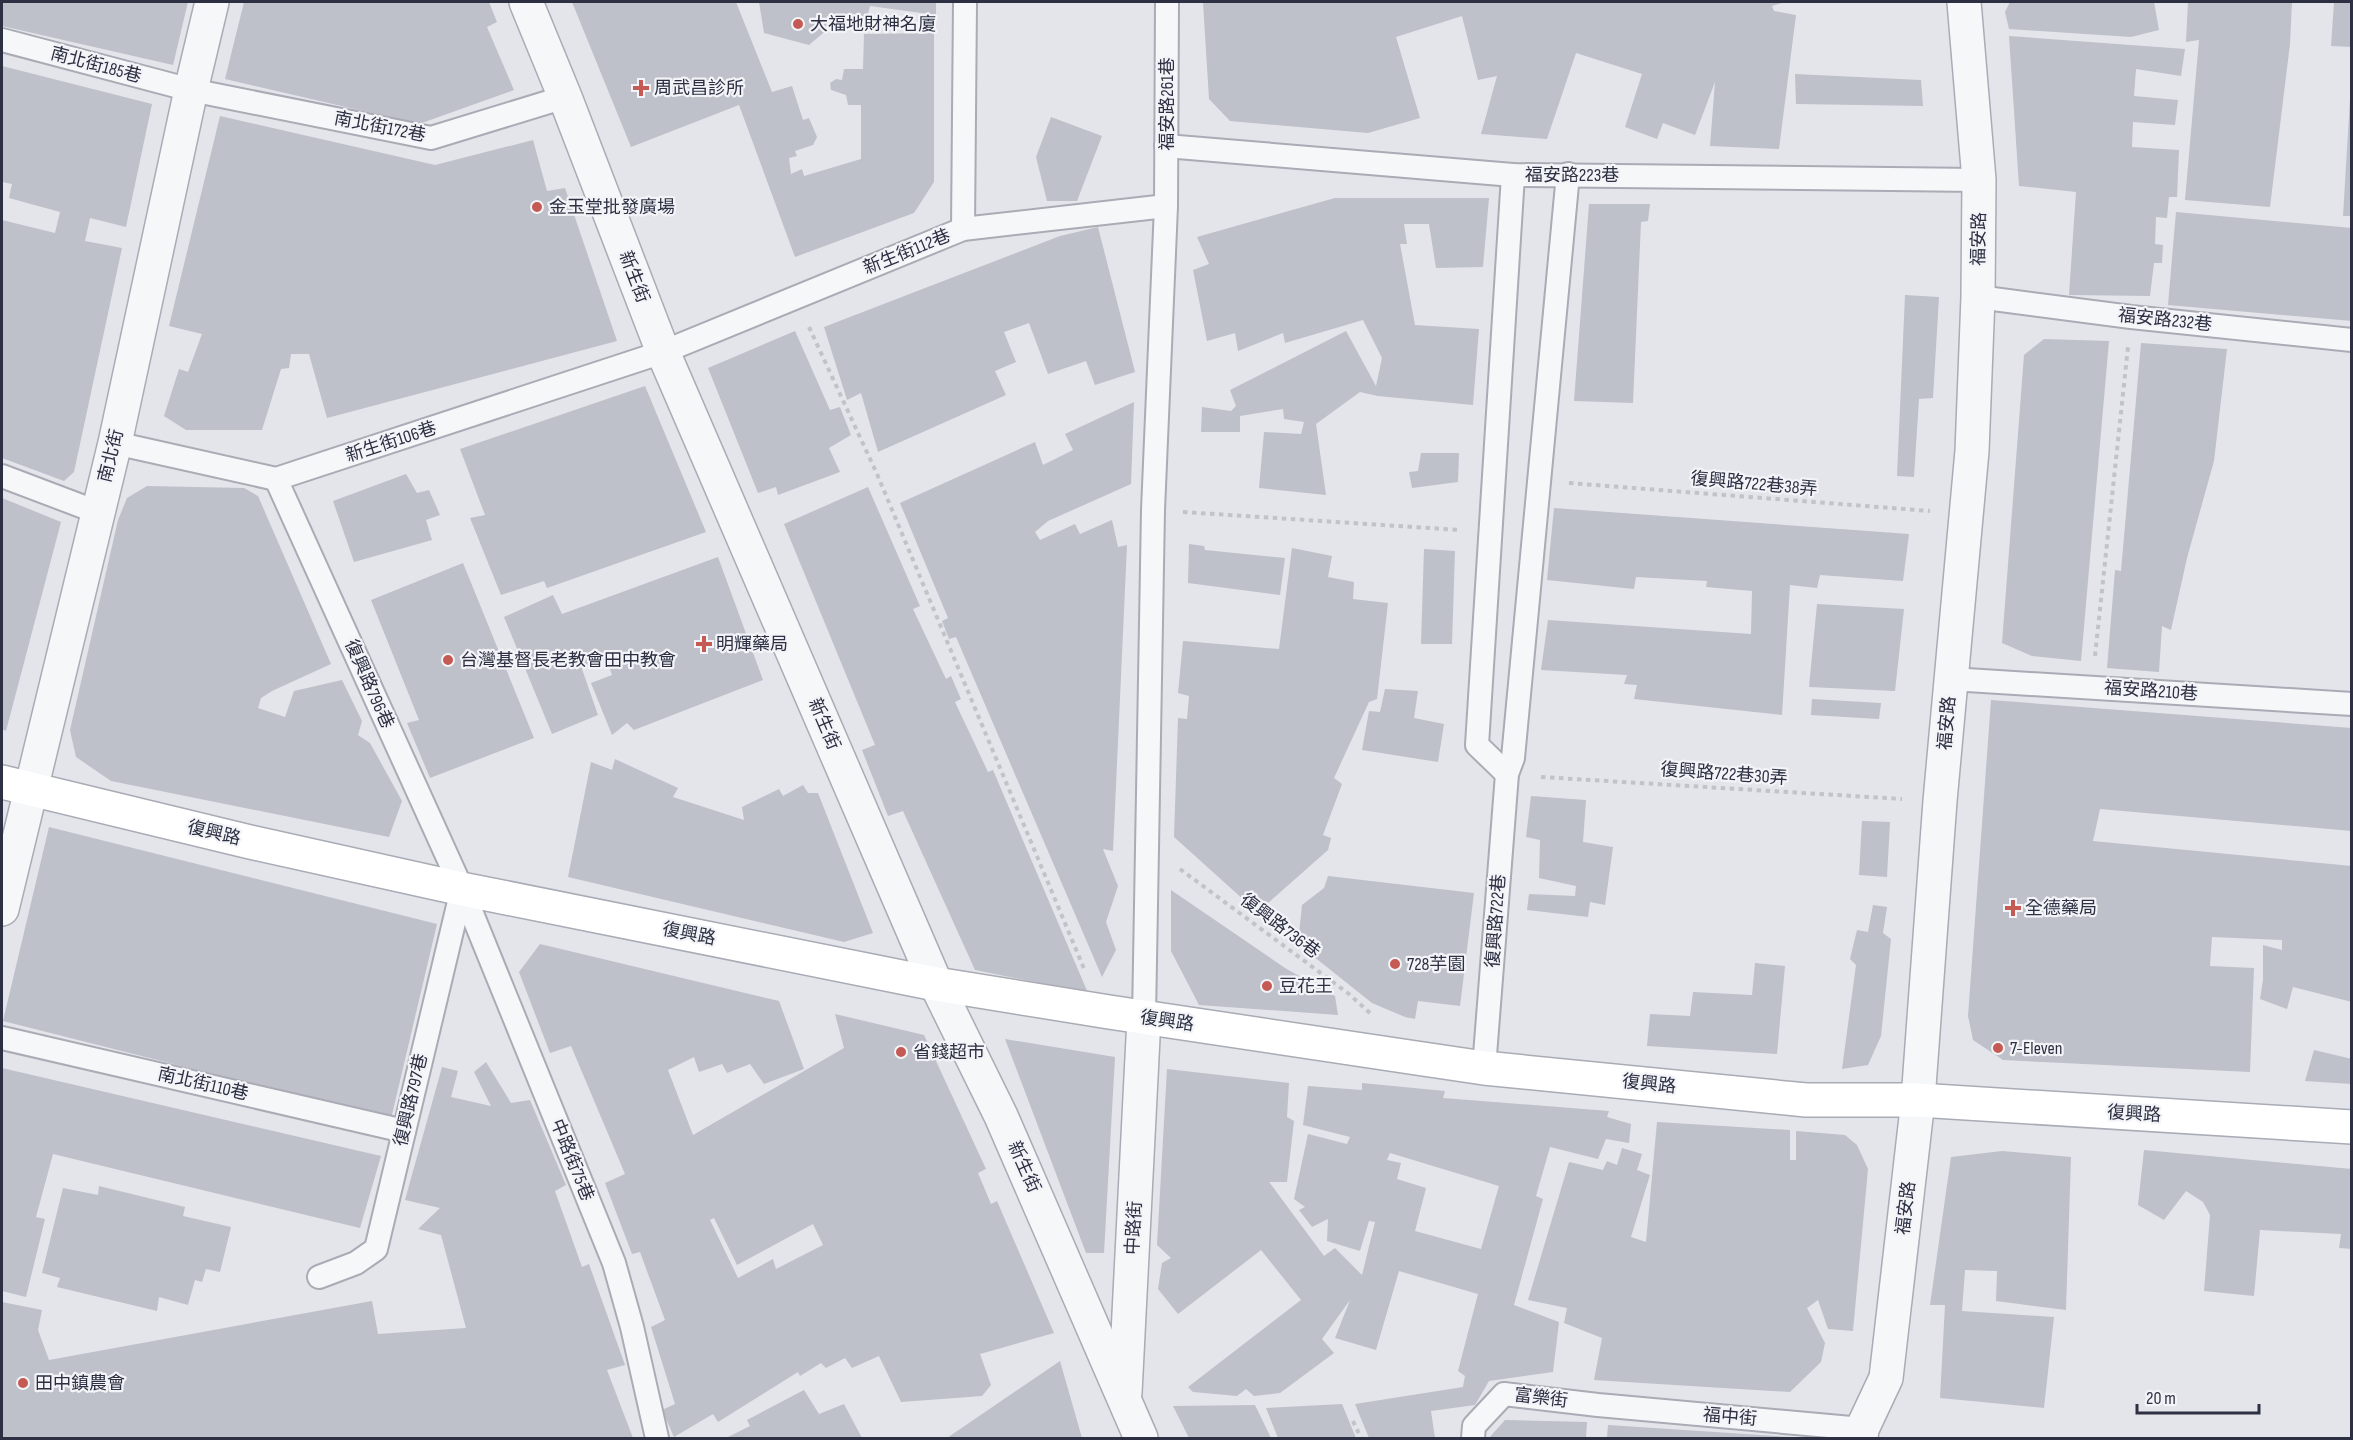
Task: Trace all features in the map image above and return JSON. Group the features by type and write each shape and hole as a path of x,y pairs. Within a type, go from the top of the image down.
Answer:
{"street":[{"name":"南北街","path":"2,909 16,786 97,513 115,443 212,2"},
{"name":"新生街","path":"526,2 663,352 936,984 1001,1116 1141,1438"},
{"name":"福安路","path":"1861,1434 1886,1378 1918,1100 1940,801 1972,452 1978,297 1979,180 1964,2"},
{"name":"復興路","path":"16,786 462,889 936,984 1144,1018 1484,1068 1806,1101 1918,1100 2352,1127"},
{"name":"中路街","path":"1124,1438 1144,1018"}],"lane":[{"path":"963,229 965,2"},
{"name":"福安路261巷","path":"1144,1018 1153,510 1166,206 1167,2"},
{"name":"南北街185巷","path":"2,40 191,90"},
{"name":"南北街172巷","path":"191,90 431,138 565,97"},
{"name":"福安路223巷","path":"1166,146 1513,175 1979,180"},
{"name":"復興路722巷","path":"1484,1068 1507,774 1513,758 1568,174"},
{"path":"1507,774 1477,745 1513,175"},
{"name":"新生街112巷","path":"663,352 963,229 1166,206"},
{"name":"福安路232巷","path":"1978,297 2131,317 2352,340"},
{"name":"新生街106巷","path":"276,479 663,352"},
{"path":"115,443 276,479"},
{"path":"2,476 97,513"},
{"name":"復興路796巷","path":"276,479 462,889"},
{"name":"福安路210巷","path":"1951,679 2352,704"},
{"name":"復興路797巷","path":"319,1277 356,1263 376,1249 462,889"},
{"name":"中路街75巷","path":"462,889 614,1263 632,1327 657,1438"},
{"name":"南北街110巷","path":"2,1038 404,1131"},
{"name":"富樂街","path":"1473,1438 1474,1426 1504,1394 1598,1405"},
{"name":"福中街","path":"1598,1405 1861,1434"}],"path":[{"path":"795,298 877,474 1094,993 1109,1012"},
{"path":"2091,687 2131,317"},
{"name":"復興路722巷38弄","path":"1539,480 1967,514"},
{"path":"1153,510 1491,532"},
{"name":"復興路722巷30弄","path":"1507,774 1940,801"},
{"name":"復興路736巷","path":"1146,843 1349,994 1374,1016"},
{"path":"1353,1421 1361,1438"}],"building":[{"path":"2,2 188,2 173,65 2,26"},
{"path":"244,2 489,2 497,22 487,27 514,90 419,124 225,79"},
{"path":"572,2 736,2 772,92 792,86 803,120 809,118 817,137 813,145 795,151 797,156 789,158 791,174 802,169 804,176 861,159 861,105 848,105 846,95 831,90 830,83 836,79 842,80 844,69 863,69 864,34 934,33 934,182 914,213 795,257 739,105 631,147"},
{"name":"大福地財神名廈","path":"759,2 936,2 936,15 870,6 865,25 835,23 809,45 764,33"},
{"path":"1203,2 1785,2 1772,6 1774,11 1796,15 1779,149 1710,146 1715,82 1695,135 1663,123 1657,139 1625,127 1642,74 1576,53 1547,139 1481,134 1497,76 1478,80 1462,16 1396,37 1420,118 1368,133 1230,121 1209,99"},
{"path":"2010,2 2154,2 2159,30 2131,37 2009,29 2005,12"},
{"path":"2188,2 2292,2 2290,44 2270,207 2185,200 2199,40 2186,42"},
{"path":"2334,2 2352,2 2352,47 2331,46"},
{"path":"2009,36 2185,49 2181,76 2136,69 2134,96 2178,100 2175,125 2133,122 2132,147 2179,150 2177,197 2169,197 2167,218 2156,217 2155,244 2163,245 2162,263 2154,263 2150,296 2069,295 2076,192 2019,186"},
{"path":"2,66 152,104 126,227 90,218 85,241 122,248 74,472 64,481 2,458 2,220 55,233 60,212 9,198 12,184 2,182"},
{"path":"1795,74 1921,80 1923,106 1796,104"},
{"path":"2350,99 2352,100 2352,216 2343,216"},
{"path":"220,116 435,165 533,140 547,191 565,188 617,341 327,418 309,354 291,354 289,368 281,369 262,430 186,430 164,416 179,369 188,372 202,334 169,326"},
{"path":"1051,117 1102,136 1077,201 1047,201 1036,157"},
{"path":"1335,198 1489,198 1483,267 1436,268 1429,224 1404,224 1407,244 1400,244 1415,325 1479,329 1473,405 1378,396 1360,392 1316,424 1326,495 1259,488 1264,432 1301,434 1304,422 1284,419 1283,409 1240,416 1240,432 1201,432 1202,407 1231,411 1236,406 1230,390 1346,331 1376,386 1382,358 1363,320 1285,343 1283,333 1238,351 1235,333 1207,341 1193,270 1209,264 1197,237"},
{"path":"1589,204 1650,204 1648,221 1641,222 1633,403 1574,401"},
{"path":"2176,212 2352,228 2352,321 2168,305"},
{"path":"1098,227 1135,372 1095,385 1086,361 1048,374 1029,323 1004,332 1016,362 995,371 1006,395 878,452 861,393 847,400 824,327 1060,236"},
{"path":"1905,295 1939,297 1933,398 1919,399 1914,477 1897,476"},
{"path":"795,331 830,410 840,407 851,435 829,448 840,472 778,495 776,487 758,493 708,368"},
{"path":"2044,339 2109,341 2081,661 2032,656 2002,643 2024,355"},
{"path":"2141,343 2227,349 2214,461 2187,558 2171,630 2162,626 2159,672 2107,668 2115,570 2121,571"},
{"path":"645,386 706,532 547,588 544,581 501,595 470,518 485,515 460,449"},
{"path":"1134,402 1131,484 1048,521 1035,532 1040,540 1075,524 1080,534 1112,520 1118,547 1127,545 1113,851 1103,849 1118,886 1106,922 1116,950 1102,977 956,637 949,639 942,621 948,618 900,503 1035,442 1043,465 1073,450 1065,434"},
{"path":"1421,453 1459,453 1458,482 1412,488 1409,472 1418,471"},
{"path":"406,474 417,493 429,490 440,515 426,520 432,540 354,562 333,501"},
{"path":"147,486 244,488 258,496 331,664 272,691 261,698 258,708 285,717 294,691 342,680 362,721 358,735 370,743 402,801 389,837 111,781 76,757 70,730 118,520 127,498"},
{"path":"868,487 920,606 913,609 946,679 951,676 961,699 955,702 988,772 993,770 1088,993 975,970 903,811 888,816 862,750 875,745 784,524"},
{"path":"2,498 61,522 6,731 2,729"},
{"path":"1554,508 1909,534 1903,581 1820,575 1817,588 1790,585 1782,715 1634,699 1637,685 1624,684 1627,675 1541,670 1548,620 1751,634 1752,591 1706,587 1707,581 1636,577 1634,589 1547,580"},
{"path":"1189,544 1204,546 1205,550 1285,558 1280,595 1188,583"},
{"path":"1292,548 1332,556 1328,577 1354,582 1353,599 1388,603 1377,699 1369,702 1334,778 1342,784 1323,835 1331,838 1328,850 1267,904 1261,901 1255,910 1174,837 1178,718 1187,719 1189,696 1178,693 1183,641 1279,649"},
{"path":"1424,549 1455,551 1452,644 1421,644"},
{"path":"718,557 763,680 634,730 627,723 612,735 591,683 612,675 607,660 582,669 598,715 552,734 504,617 553,595 562,614"},
{"name":"台灣基督長老教會田中教會","path":"463,563 534,738 430,778 407,723 419,720 371,600"},
{"path":"1817,604 1904,609 1895,691 1809,687"},
{"path":"1385,689 1418,691 1414,718 1444,724 1438,762 1362,750 1369,711 1380,712"},
{"path":"1812,699 1881,703 1879,719 1811,715"},
{"path":"1991,700 2352,728 2352,831 2100,809 2093,841 2352,866 2352,1002 2293,987 2287,1009 2260,999 2263,980 2263,945 2282,950 2282,940 2212,937 2210,966 2254,968 2250,1072 2003,1060 1973,1040 1968,1016"},
{"path":"615,759 678,788 673,797 744,820 742,807 779,789 783,796 803,785 808,793 818,793 873,933 844,942 568,877 591,762 612,770"},
{"path":"1531,796 1586,800 1583,842 1613,847 1605,905 1590,902 1588,917 1527,910 1529,894 1575,896 1576,886 1539,878 1540,840 1526,837"},
{"path":"1862,821 1890,822 1887,877 1859,875"},
{"path":"49,827 437,924 391,1119 3,1021"},
{"path":"1328,876 1474,893 1460,1006 1418,1001 1415,1019 1405,1017 1372,1003 1298,944 1302,905 1324,888"},
{"path":"1171,890 1285,968 1335,996 1338,1015 1199,1005 1171,951"},
{"path":"1873,905 1887,907 1883,933 1891,939 1881,1036 1868,1065 1842,1069 1856,965 1850,959 1857,930 1868,932"},
{"path":"540,944 779,1001 804,1069 764,1084 750,1064 727,1073 722,1064 699,1072 694,1057 668,1070 693,1135 844,1048 835,1014 924,1035 986,1169 978,1173 991,1204 997,1201 1054,1333 980,1354 991,1385 982,1396 901,1402 879,1356 852,1368 845,1358 826,1368 821,1363 800,1376 798,1372 718,1422 713,1414 674,1437 662,1410 675,1404 651,1327 665,1320 640,1252 632,1254 605,1183 625,1174 571,1046 550,1053 519,972","holes":["714,1218 737,1265 813,1224 823,1245 776,1269 773,1259 738,1278 710,1220"]},
{"path":"1755,963 1785,966 1777,1054 1647,1046 1650,1014 1690,1016 1693,992 1752,995"},
{"path":"1005,1039 1115,1057 1104,1253 1086,1253"},
{"path":"2314,1050 2352,1059 2352,1084 2305,1081"},
{"path":"486,1062 511,1103 530,1100 566,1185 555,1191 582,1267 589,1264 625,1365 607,1370 633,1438 2,1438 2,1302 42,1310 38,1330 49,1360 372,1301 378,1334 466,1328 441,1235 418,1229 440,1208 405,1200 442,1067 458,1071 451,1097 491,1106 474,1072"},
{"path":"2,1068 381,1156 360,1228 53,1154 36,1217 45,1219 26,1297 2,1291"},
{"path":"1167,1069 1289,1083 1287,1117 1294,1121 1287,1182 1269,1182 1324,1256 1335,1248 1362,1275 1375,1222 1369,1221 1360,1251 1327,1241 1328,1219 1312,1227 1299,1210 1305,1207 1294,1199 1308,1134 1347,1144 1350,1137 1303,1125 1308,1086 1362,1090 1362,1083 1445,1091 1443,1098 1609,1111 1607,1117 1631,1124 1629,1143 1606,1139 1598,1159 1550,1147 1536,1196 1543,1199 1514,1305 1559,1322 1553,1372 1489,1381 1475,1405 1431,1411 1435,1438 1369,1438 1355,1404 1463,1387 1465,1376 1458,1371 1478,1294 1399,1271 1376,1350 1335,1338 1350,1300 1322,1339 1334,1353 1280,1393 1254,1396 1246,1389 1237,1396 1193,1392 1188,1387 1301,1300 1261,1250 1178,1314 1158,1289 1162,1263 1171,1258 1157,1245","holes":["1390,1153 1499,1186 1481,1249 1415,1231 1426,1188 1397,1179 1401,1163 1387,1160"]},
{"path":"1657,1122 1790,1130 1790,1160 1796,1160 1796,1131 1845,1135 1857,1145 1868,1169 1853,1331 1828,1329 1818,1300 1807,1308 1825,1343 1821,1362 1790,1392 1594,1380 1602,1338 1564,1323 1567,1308 1528,1300 1569,1162 1603,1170 1607,1161 1617,1165 1622,1148 1642,1154 1637,1170 1650,1175 1631,1237 1646,1242"},
{"path":"2144,1150 2352,1169 2352,1249 2339,1248 2341,1234 2260,1230 2254,1296 2204,1291 2210,1215 2203,1202 2186,1191 2164,1220 2138,1205"},
{"path":"2002,1151 2071,1157 2066,1310 1996,1301 1997,1271 1965,1270 1962,1311 2054,1317 2044,1408 1940,1398 1945,1305 1930,1305 1951,1157"},
{"path":"99,1186 185,1207 183,1216 231,1227 220,1272 206,1269 202,1282 195,1280 188,1305 159,1297 157,1311 57,1287 60,1278 42,1273 63,1188 98,1195"},
{"path":"1060,1361 1082,1438 947,1438"},
{"path":"804,1390 819,1414 844,1404 862,1438 726,1438 750,1426 747,1420"},
{"path":"1342,1404 1356,1438 1278,1438 1266,1408"},
{"path":"1255,1405 1271,1438 1189,1438 1173,1406"},
{"path":"1505,1420 1587,1422 1586,1438 1489,1438"},
{"path":"1608,1425 1791,1437 1791,1438 1607,1438"}],"place":[{"name":"大福地財神名廈","path":"798,24"},
{"name":"周武昌診所","path":"641,88"},
{"name":"金玉堂批發廣場","path":"537,207"},
{"name":"明輝藥局","path":"704,644"},
{"name":"台灣基督長老教會田中教會","path":"448,660"},
{"name":"全德藥局","path":"2013,908"},
{"name":"728芋園","path":"1395,964"},
{"name":"豆花王","path":"1267,986"},
{"name":"7-Eleven","path":"1998,1048"},
{"name":"省錢超市","path":"901,1052"},
{"name":"田中鎮農會","path":"23,1383"}]}
